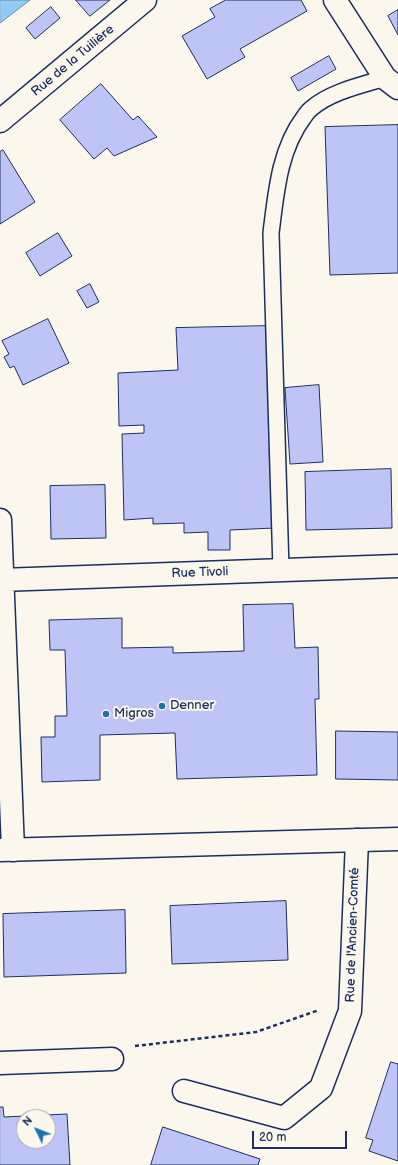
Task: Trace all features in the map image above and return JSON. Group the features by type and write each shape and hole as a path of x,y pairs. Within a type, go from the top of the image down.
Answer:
{"street":[{"name":"Rue de la Tuilière","path":"0,121 145,0"},
{"path":"334,0 391,83"},
{"path":"0,520 6,850 398,839"},
{"name":"Rue Tivoli","path":"1,580 398,566"},
{"name":"Rue de l'Ancien-Comté","path":"184,1091 284,1118 321,1088 350,1011 356,840"},
{"path":"0,1063 112,1059"}],"lane":[{"path":"281,570 271,233 277,189 287,147 299,124 311,108 324,99 343,92 391,83"}],"path":[{"path":"112,1059 136,1046 256,1032 350,1000"}],"water":[{"path":"0,0 30,0 0,23"}],"building":[{"path":"76,0 110,0 90,16"},
{"path":"226,0 301,0 307,11 240,49 245,57 207,79 182,36 215,17 210,9"},
{"path":"51,7 60,18 35,39 26,28"},
{"path":"398,10 398,35 388,16"},
{"path":"329,56 336,69 298,91 291,78"},
{"path":"101,84 133,120 138,116 157,137 114,156 107,148 94,159 60,120"},
{"path":"398,125 398,273 330,275 325,127"},
{"path":"3,150 35,202 0,224 0,152"},
{"path":"58,233 72,256 40,276 26,253"},
{"path":"90,284 99,302 87,308 77,291"},
{"path":"48,319 69,363 23,385 14,366 10,368 4,357 9,354 2,341"},
{"path":"268,326 274,528 230,530 230,550 208,550 208,532 184,533 184,523 153,524 153,518 124,520 122,434 144,433 144,425 119,426 118,373 178,370 176,328"},
{"path":"319,385 323,462 290,464 285,388"},
{"path":"391,469 392,528 306,530 305,472"},
{"path":"105,485 106,538 51,539 50,486"},
{"path":"293,604 295,648 318,647 319,699 315,699 317,775 177,779 175,733 100,735 100,780 42,782 41,737 55,737 55,716 67,716 65,650 50,650 49,620 122,618 122,648 173,647 173,653 244,651 243,605"},
{"path":"336,731 398,732 398,780 336,779"},
{"path":"286,901 288,960 172,964 170,906"},
{"path":"125,910 126,973 4,977 3,914"},
{"path":"391,1062 398,1064 398,1161 369,1151 373,1140 366,1138"},
{"path":"0,1107 3,1107 4,1117 16,1116 16,1149 56,1149 56,1115 67,1114 70,1165 0,1165"},
{"path":"163,1127 260,1159 258,1165 151,1165"}],"place":[{"name":"Denner","path":"162,706"},
{"name":"Migros","path":"106,714"}]}
